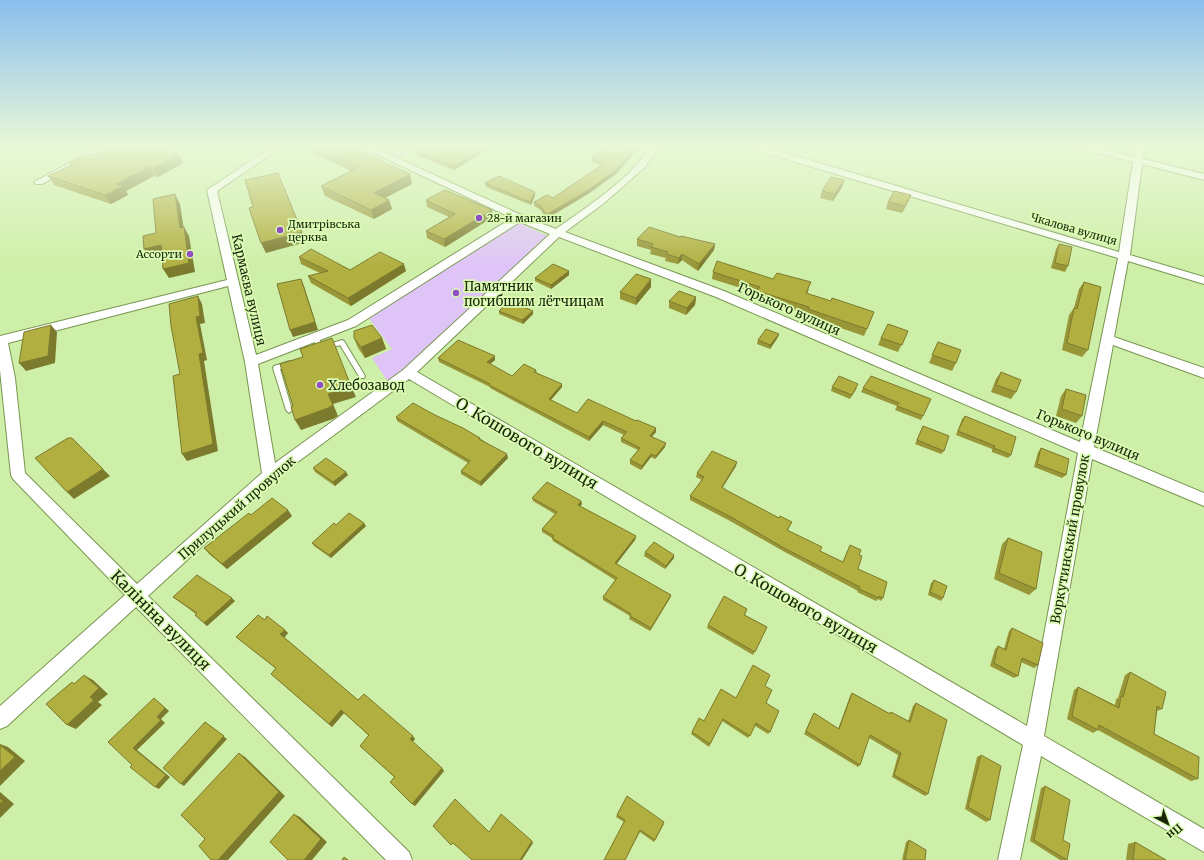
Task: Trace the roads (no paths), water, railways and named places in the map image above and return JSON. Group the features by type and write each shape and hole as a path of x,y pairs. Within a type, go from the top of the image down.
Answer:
{"street":[{"name":"Кармаєва вулиця","path":"218,186 212,190 251,362 270,475"},
{"name":"Горького вулиця","path":"450,186 519,218 720,294 1204,500"},
{"name":"Прилуцький провулок","path":"0,718 270,475 408,373 557,233 600,202 618,186"},
{"name":"Чкалова вулиця","path":"884,186 1124,256 1204,281"},
{"name":"Воркутинський провулок","path":"1009,860 1034,740 1086,449 1124,256 1134,186"},
{"path":"251,362 352,323 519,218"},
{"path":"1,340 232,282"},
{"path":"1107,339 1204,373"},
{"name":"Калініна вулиця","path":"1,340 8,378 6,415 18,475 401,860"},
{"name":"О. Кошового вулиця","path":"408,373 1204,841"}],"lane":[{"path":"315,337 318,351 342,342 362,376"},
{"path":"289,410 276,368 296,360"}],"place":[{"name":"28-й магазин","path":"479,218"},
{"name":"Дмитрівська церква","path":"280,230"},
{"name":"Ассорти","path":"190,254"},
{"name":"Памятник погибшим лётчицам","path":"456,293"},
{"name":"Хлебозавод","path":"320,385"}]}
